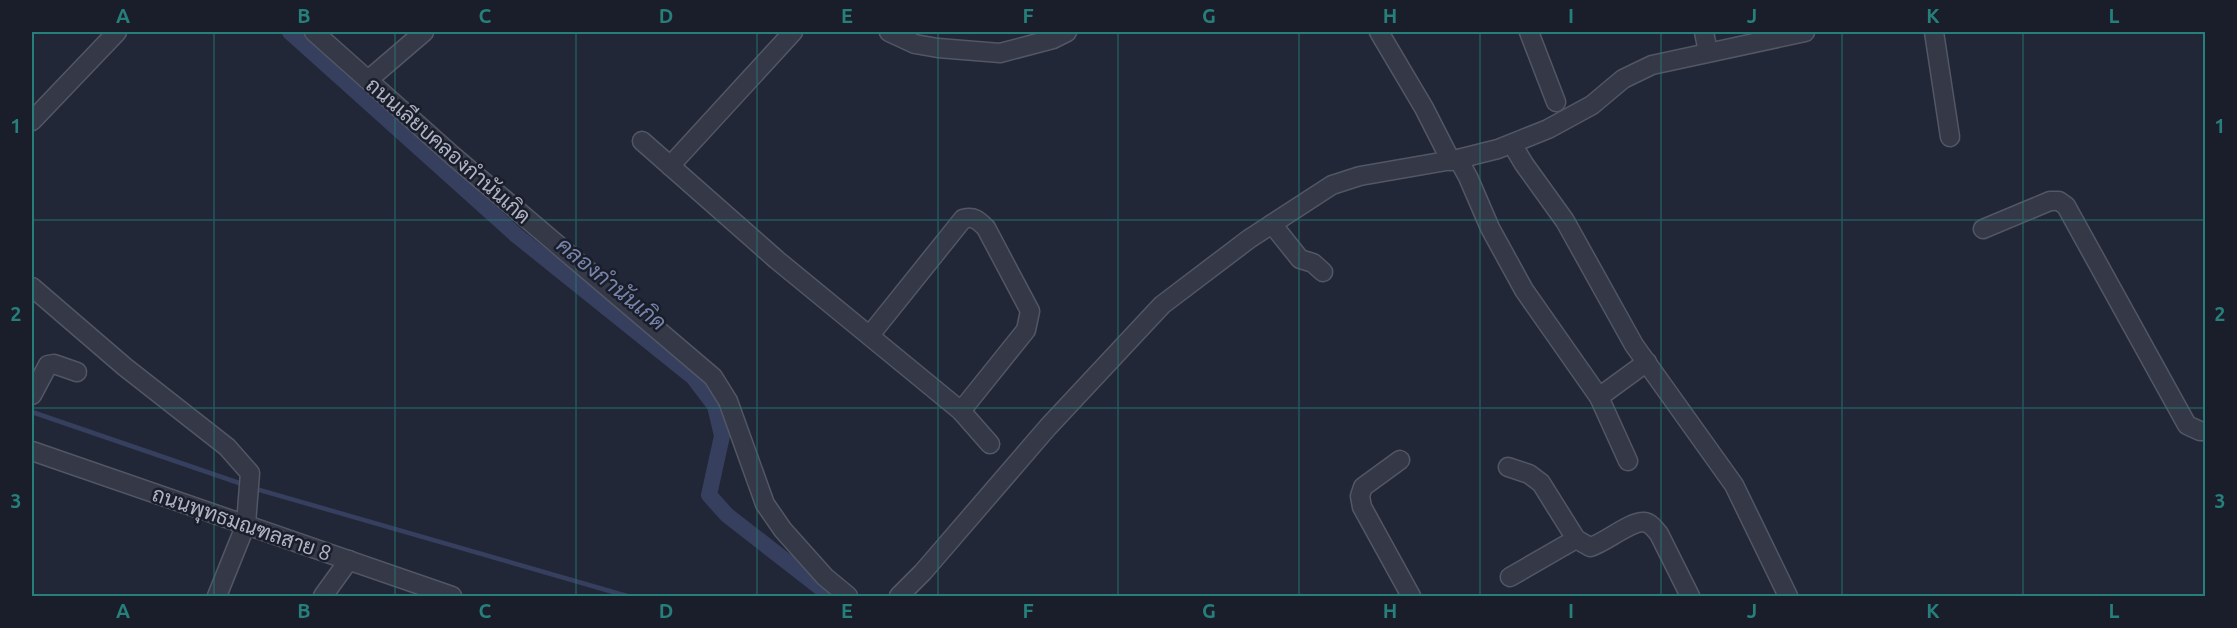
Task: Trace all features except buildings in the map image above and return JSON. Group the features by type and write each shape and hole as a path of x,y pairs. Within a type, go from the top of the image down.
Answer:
{"street":[{"path":"32,121 117,32"},
{"name":"ถนนเลียบคลองกำนันเกิด","path":"314,32 452,155 527,216 713,377 728,401 765,504 790,538 825,577 848,597"},
{"path":"368,80 424,32"},
{"path":"670,166 793,32"},
{"path":"889,32 915,44 1000,53 1053,39 1067,32"},
{"path":"1379,32 1455,160 1524,290 1599,397 1628,461"},
{"path":"1529,32 1556,102"},
{"path":"1704,32 1708,52"},
{"path":"900,596 1048,427 1162,305 1272,224 1332,185 1360,176 1455,160 1512,144 1548,129 1592,105 1623,79 1652,65 1800,32"},
{"path":"1934,32 1950,137"},
{"path":"642,141 777,260 961,411 990,444"},
{"path":"1512,144 1565,221 1634,345 1734,485 1788,597"},
{"path":"1983,229 2050,201 2059,201 2066,206 2187,425 2205,431"},
{"path":"870,335 963,219 970,217 977,219 986,228 1019,290 1030,311 1030,319 1026,330 961,411"},
{"path":"1272,224 1300,259 1312,263 1323,272"},
{"path":"32,287 125,367 226,447 250,473 246,524 217,597"},
{"path":"1599,397 1647,362"},
{"path":"32,395 48,365 54,364 77,372"},
{"name":"ถนนพุทธมณฑลสาย 8","path":"32,451 452,597"},
{"path":"1400,460 1363,487 1360,496 1362,507 1412,597"},
{"path":"1508,467 1529,474 1541,483 1576,539 1590,547 1631,525 1643,522 1652,525 1659,534 1690,597"},
{"path":"1510,577 1576,539"},
{"path":"323,597 349,560"}],"waterway":[{"name":"คลองกำนันเกิด","path":"290,32 516,235 693,377 715,406 722,436 709,495 727,515 831,596"},
{"path":"32,412 245,485"},
{"path":"253,488 627,596"}]}
